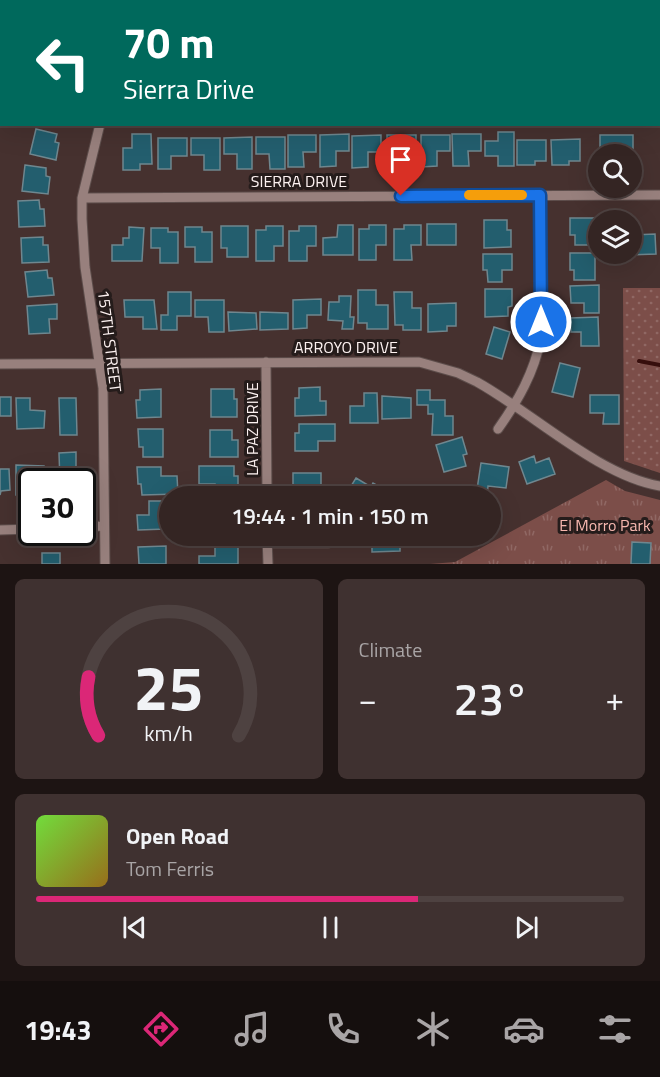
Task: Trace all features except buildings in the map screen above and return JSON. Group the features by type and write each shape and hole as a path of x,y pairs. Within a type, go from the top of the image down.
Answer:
{"street":[{"name":"157TH STREET","path":"100,126 82,198 85,267 101,365 105,564"},
{"path":"498,429 515,405 537,359 541,338 540,195"},
{"name":"SIERRA DRIVE","path":"82,198 660,195"},
{"name":"LA PAZ DRIVE","path":"266,362 267,486"},
{"name":"ARROYO DRIVE","path":"0,364 419,363 458,373 515,405 614,472 644,484 660,486"},
{"path":"96,526 104,526"},
{"path":"0,530 18,529"},
{"path":"267,546 267,564"}],"green space":[{"path":"623,288 660,288 660,473 624,461"},
{"name":"El Morro Park","path":"606,480 625,491 660,500 660,564 430,564 455,562 484,546 501,546 501,537"}],"waterway":[{"path":"639,361 660,365"}],"slow traffic":[{"path":"469,195 522,195"}],"route":[{"path":"401,196 540,195 541,322"}]}
